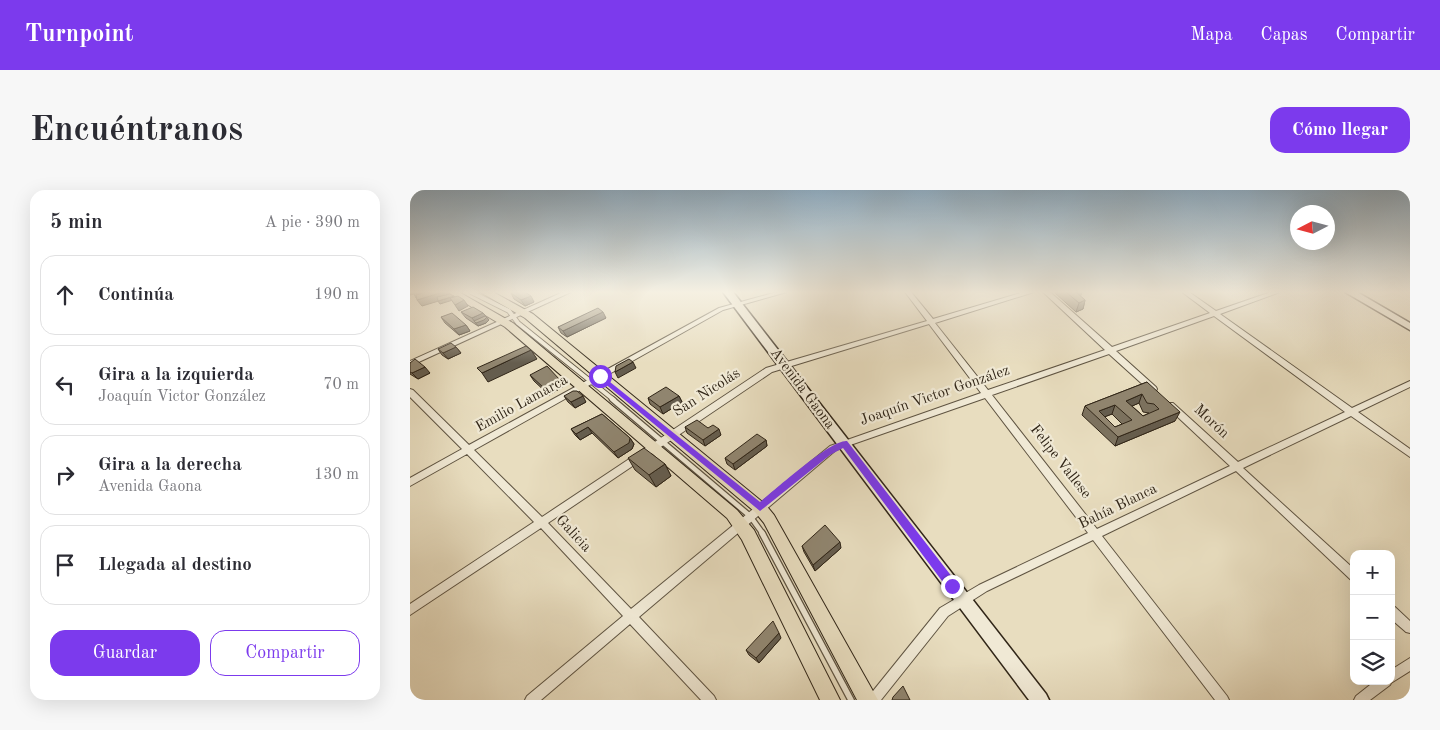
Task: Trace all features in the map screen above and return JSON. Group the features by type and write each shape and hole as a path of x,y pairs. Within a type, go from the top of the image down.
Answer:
{"main road":[{"path":"510,316 663,440 750,516 830,700"},
{"name":"Avenida Gaona","path":"747,316 1040,700"},
{"path":"1391,316 1410,327"},
{"path":"513,317 663,440 718,500 750,516 769,519 868,700"}],"street":[{"name":"Emilio Lamarca","path":"410,482 709,316"},
{"name":"Felipe Vallese","path":"928,316 1223,700"},
{"name":"San Nicolás","path":"410,610 770,370 950,316"},
{"name":"Morón","path":"1072,316 1350,572"},
{"name":"Joaquín Victor González","path":"531,700 827,452 844,443 1210,316"},
{"path":"1218,316 1410,454"},
{"path":"410,364 513,317"},
{"name":"Bahía Blanca","path":"873,700 944,612 983,588 1410,384"},
{"name":"Galicia","path":"410,392 541,522 710,700"},
{"path":"1395,615 1410,628"},
{"path":"1395,674 1410,664"},
{"path":"1360,700 1381,685"}],"lane":[{"path":"750,516 759,527 851,700"}],"building":[{"path":"455,316 466,325 454,329 441,317"},
{"path":"485,316 487,317 484,320 476,323 474,321"},
{"path":"582,316 595,316 563,331 558,327"},
{"path":"451,343 456,347 443,353 438,349"},
{"path":"526,346 531,350 482,373 477,368"},
{"path":"415,359 425,367 412,373 410,372 410,363"},
{"path":"629,359 633,362 615,372 616,366"},
{"path":"547,366 560,380 545,389 530,375"},
{"path":"1147,382 1180,412 1118,437 1085,406","holes":["1142,394 1147,403 1154,404 1159,409 1143,416 1126,401","1115,405 1132,420 1115,427 1099,411"]},
{"path":"666,387 679,396 660,407 648,398"},
{"path":"577,391 583,396 571,402 564,396"},
{"path":"602,414 630,438 629,443 614,452 588,427 576,434 571,429"},
{"path":"697,420 708,428 713,425 719,429 703,440 685,427"},
{"path":"757,434 766,440 733,464 725,458"},
{"path":"644,448 665,464 649,475 628,458"},
{"path":"825,525 840,542 813,565 802,546"},
{"path":"773,621 779,633 756,658 746,650"},
{"path":"903,686 910,700 892,700 893,697"}],"route":[{"path":"600,376 673,434 760,508 827,452 844,443 952,586"}]}
